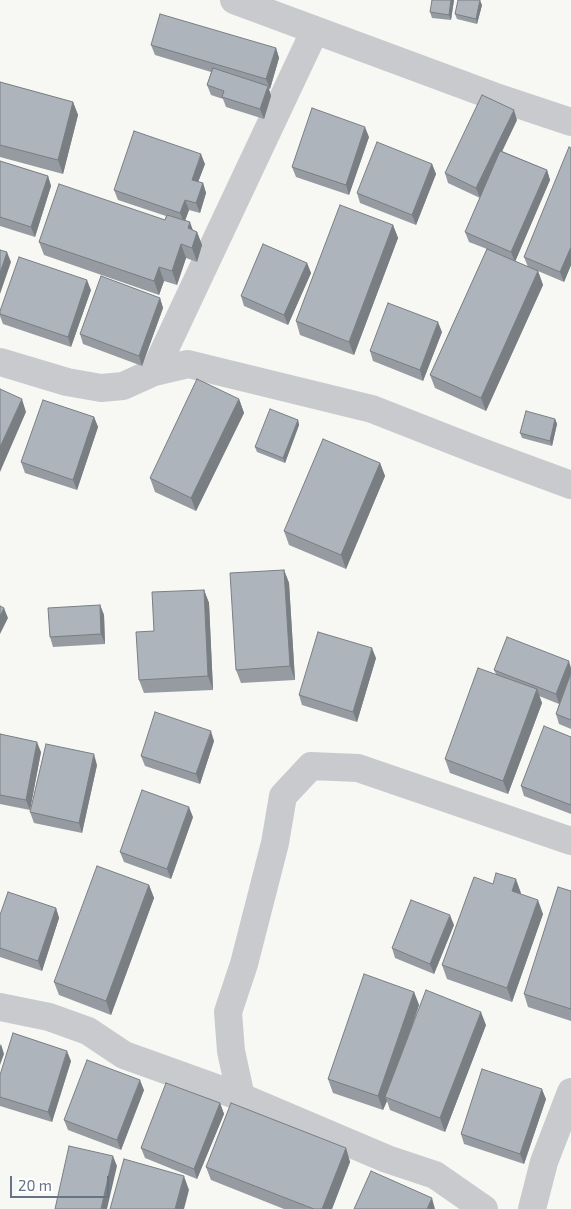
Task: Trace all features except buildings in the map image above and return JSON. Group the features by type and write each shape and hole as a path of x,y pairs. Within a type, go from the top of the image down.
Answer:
{"street":[{"path":"234,0 493,96 571,122"},
{"path":"154,372 315,30"},
{"path":"0,362 67,382 101,388 123,386 154,372 188,364 372,408 571,485"},
{"path":"241,1097 231,1051 228,1012 244,964 275,843 283,796 311,766 358,768 571,841"},
{"path":"0,1007 49,1017 88,1031 124,1056 241,1097 387,1160 435,1175 484,1209"},
{"path":"532,1209 544,1162 571,1092"}]}
